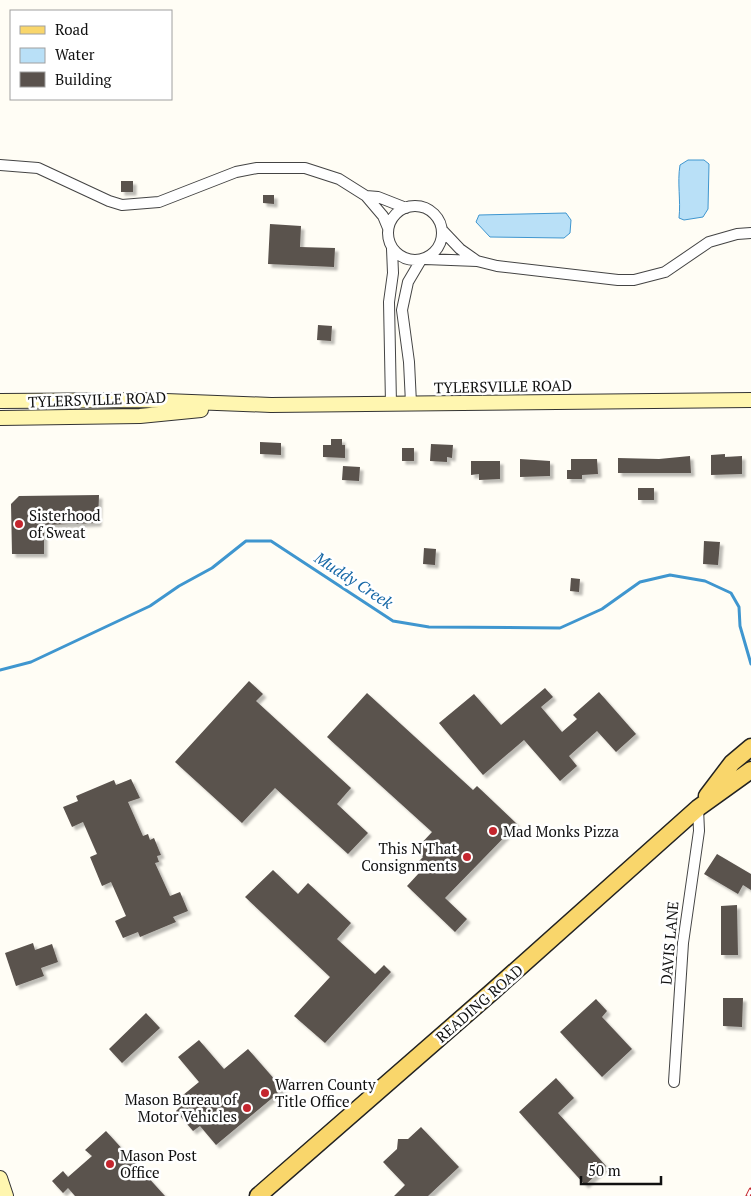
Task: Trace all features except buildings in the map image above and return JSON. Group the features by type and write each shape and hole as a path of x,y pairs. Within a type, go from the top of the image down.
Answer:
{"main road":[{"name":"TYLERSVILLE ROAD","path":"0,401 140,400 255,404 411,404 751,400"},
{"name":"TYLERSVILLE ROAD","path":"0,418 140,416 255,404"},
{"name":"READING ROAD","path":"698,808 732,763 751,746"},
{"name":"READING ROAD","path":"258,1196 493,991 698,808 751,770"},
{"path":"0,1178 6,1196"}],"street":[{"path":"0,165 38,168 109,201 122,204 159,202 236,172 257,168 305,168 339,179 366,196 383,216 388,228 392,249 393,273 389,302 391,404"},
{"path":"366,196 378,197 406,208"},
{"path":"388,228 394,215 414,206 430,210 440,222 442,230 439,248 423,260 408,282 402,310 409,362 411,404"},
{"path":"442,230 460,249 477,260 497,266 618,280 634,280 665,272 710,242 737,234 751,233"},
{"path":"392,249 404,259 477,260"},
{"name":"DAVIS LANE","path":"674,1082 683,943 699,831 698,808"}],"water":[{"path":"688,160 704,160 709,164 708,209 703,217 684,220 679,218 679,172 680,165"},
{"path":"566,213 571,220 570,233 564,238 490,237 476,222 479,215"}],"waterway":[{"name":"Muddy Creek","path":"0,670 31,662 150,606 179,586 212,568 246,541 271,541 393,621 429,627 560,628 602,609 640,582 670,575 705,581 731,593 739,607 740,626 751,664"}],"railway":[{"path":"748,1196 751,1190"}],"place":[{"name":"Sisterhood of Sweat","path":"19,524"},
{"name":"Mad Monks Pizza","path":"493,831"},
{"name":"This N That Consignments","path":"467,857"},
{"name":"Warren County Title Office","path":"265,1093"},
{"name":"Mason Bureau of Motor Vehicles","path":"247,1108"},
{"name":"Mason Post Office","path":"110,1164"}]}
